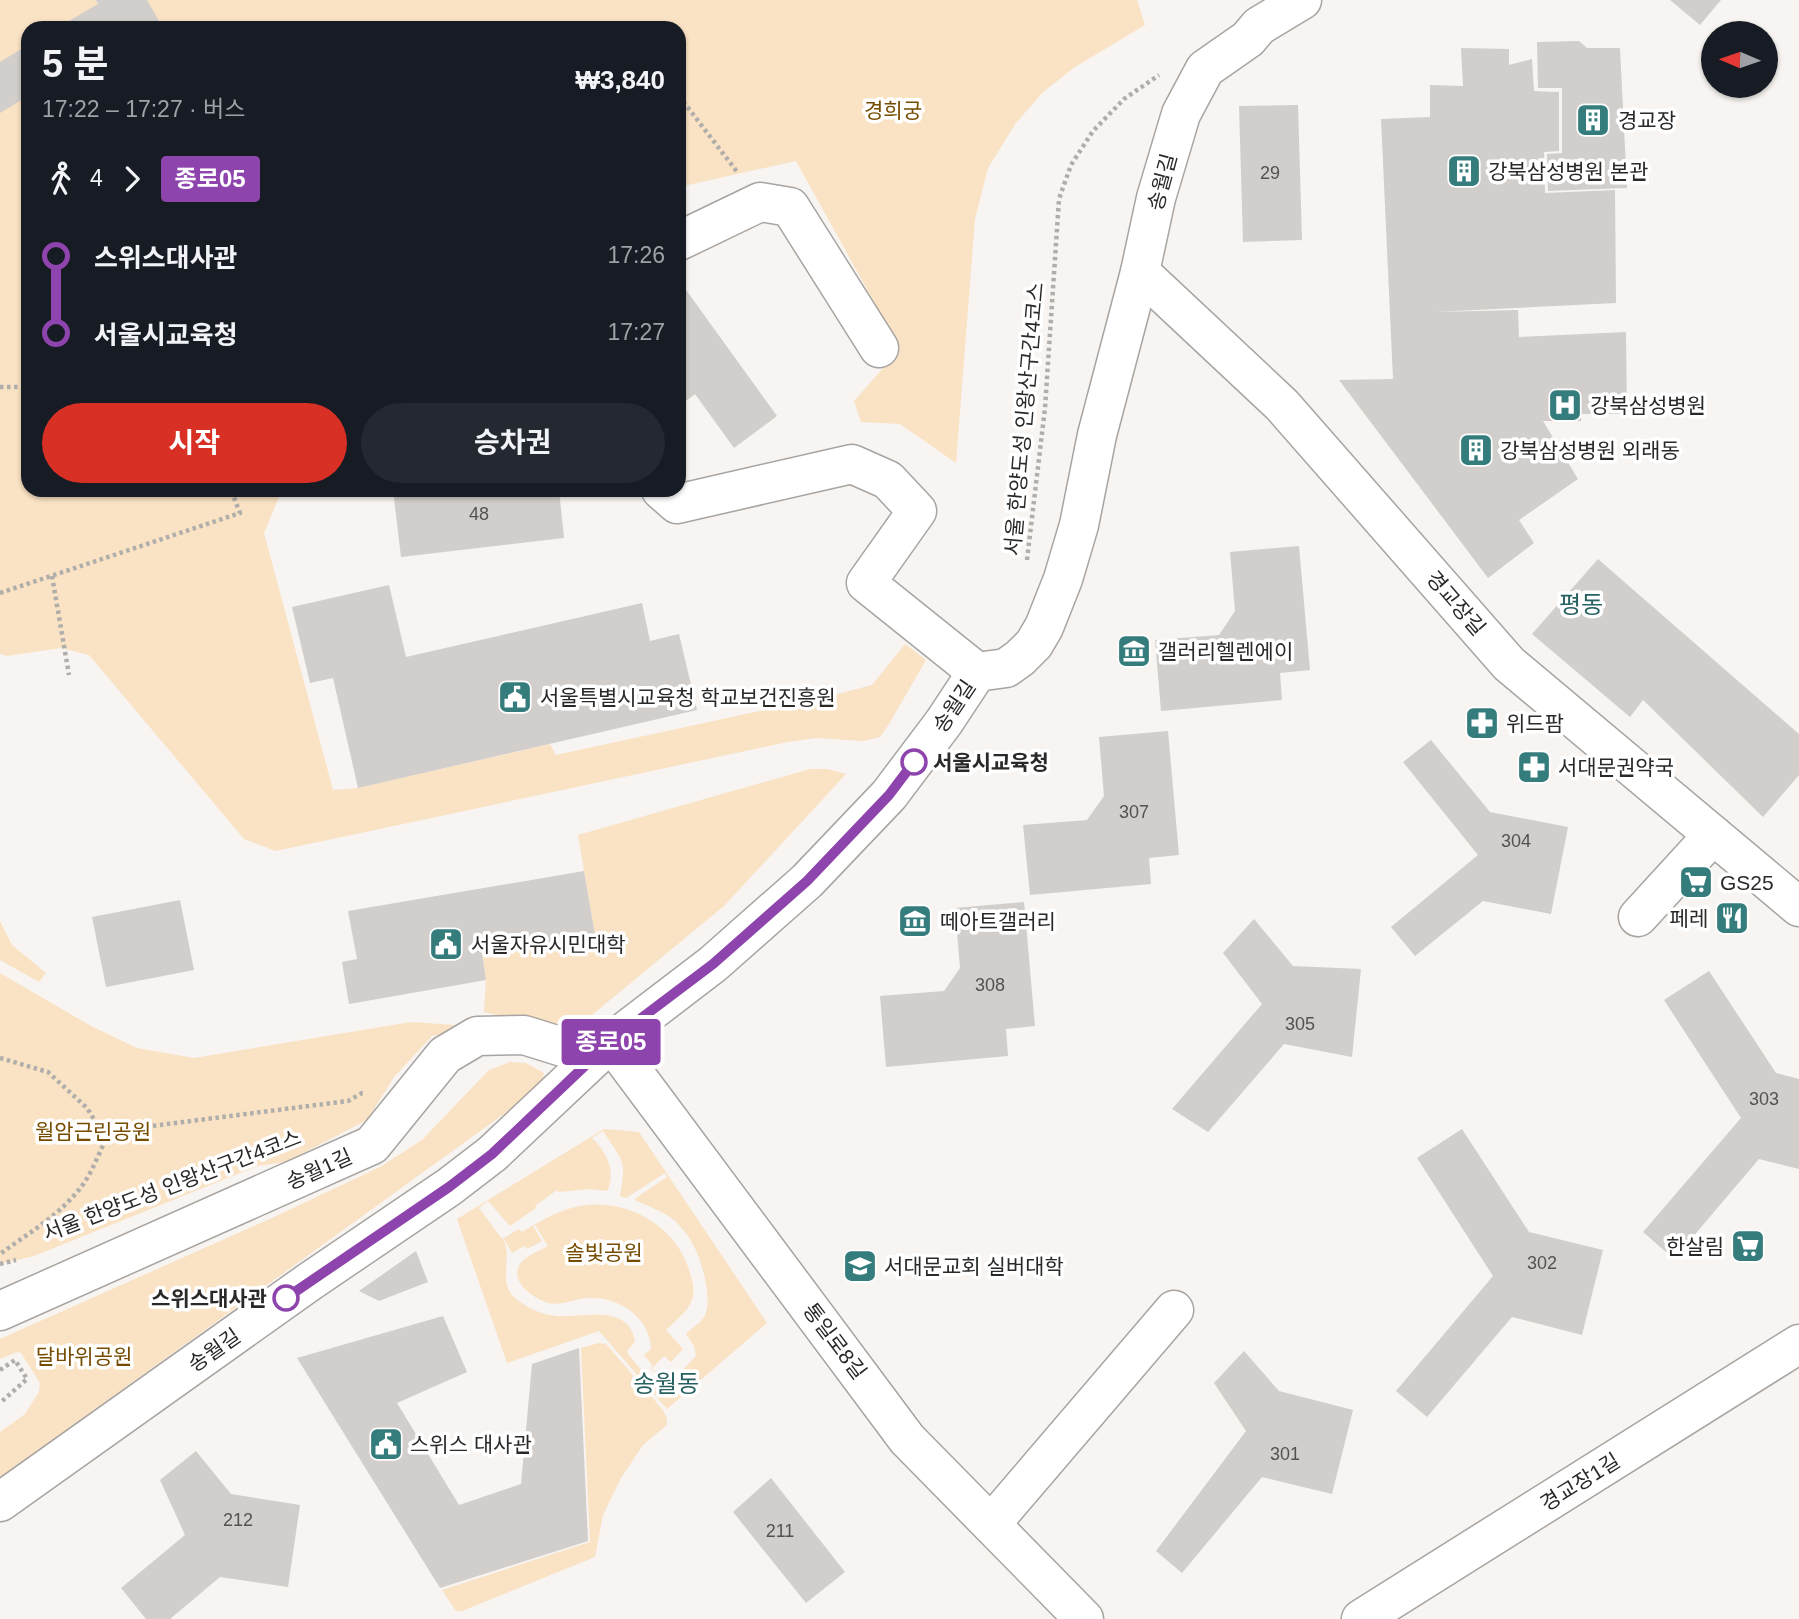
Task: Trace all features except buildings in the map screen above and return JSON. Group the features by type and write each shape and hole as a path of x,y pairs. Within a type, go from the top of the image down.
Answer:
{"street":[{"name":"송월길","path":"0,1502 386,1228 449,1187 492,1154 611,1041 713,964 807,881 889,795 944,722 977,672 1006,668 1034,644 1044,627 1063,579 1079,525 1097,435 1140,272 1156,198 1181,114 1205,69 1248,38 1259,26 1302,0"},
{"path":"686,238 760,202 790,206 878,348"},
{"name":"경교장길","path":"1140,272 1282,405 1510,664 1799,906"},
{"path":"668,497 677,504 852,464 888,480 917,511 866,583 977,672"},
{"path":"1638,917 1713,835"},
{"name":"송월1길","path":"0,1311 372,1145 446,1055 477,1036 524,1035 572,1050 611,1041"},
{"name":"통일로8길","path":"611,1041 907,1438 1084,1619"},
{"path":"991,1524 1174,1310"},
{"name":"경교장1길","path":"1361,1619 1799,1344"}],"path":[{"name":"서울 한양도성 인왕산구간4코스","path":"1026,567 1045,408 1059,199 1071,165 1093,131 1124,99 1167,69"},
{"path":"686,105 760,202"},
{"path":"0,387 21,387"},
{"path":"0,593 240,513 234,497"},
{"path":"52,576 69,675"},
{"path":"0,1058 48,1072 87,1108 106,1139 136,1128 348,1101 362,1093 373,1093 401,1110"},
{"name":"서울 한양도성 인왕산구간4코스","path":"0,1254 50,1217 73,1196 85,1181 106,1139"},
{"name":"서울 한양도성 인왕산구간4코스","path":"0,1264 23,1259"},
{"path":"0,1370 15,1360 27,1379 0,1403"}],"green space":[{"name":"경희궁","path":"0,0 1137,0 1145,25 1075,67 1043,92 1016,123 988,168 975,219 956,463 900,424 861,422 854,401 900,349 796,161 686,185 686,21 21,21 21,497 279,497 264,533 333,790 358,788 550,744 556,755 842,693 872,685 905,644 926,660 880,737 863,741 816,738 788,742 276,851 244,839 89,655 61,648 7,656 0,654"},
{"path":"810,769 827,769 846,774 724,906 587,1019 548,1024 484,1012 486,980 482,954 595,935 578,835"},
{"path":"0,921 12,945 46,973 39,982 0,960"},
{"name":"월암근린공원","path":"0,973 91,1026 137,1048 194,1058 411,1022 485,1027 432,1036 394,1077 367,1120 286,1162 257,1166 34,1256 0,1264"},
{"name":"달바위공원","path":"510,1062 526,1063 544,1073 541,1087 0,1478 0,1432 25,1414 39,1392 40,1383 21,1353 0,1359 0,1339 380,1167 422,1140 489,1070"},
{"name":"솔빛공원","path":"604,1129 639,1132 767,1323 667,1409 599,1331 507,1363 457,1219","holes":["603,1131 619,1155 623,1167 620,1196 626,1198 665,1173 667,1177 635,1200 665,1214 679,1225 695,1248 705,1278 708,1299 705,1315 686,1334 694,1346 696,1356 668,1385 652,1368 664,1356 671,1362 683,1349 666,1330 689,1306 693,1290 683,1255 663,1229 635,1212 620,1207 587,1205 562,1211 522,1232 519,1229 502,1239 479,1208 488,1201 510,1226 557,1190 607,1191 610,1169 602,1149 592,1138","535,1225 548,1246 520,1264 517,1271 520,1283 530,1293 548,1303 597,1298 609,1300 629,1310 645,1326 649,1337 651,1349 644,1355 660,1378 653,1384 628,1354 627,1351 635,1342 631,1330 624,1322 604,1315 545,1314 528,1307 513,1296 507,1283 507,1253 503,1239 512,1253 524,1246 527,1249 542,1241 533,1226"]},
{"path":"606,1344 663,1410 667,1425 643,1445 621,1478 603,1515 595,1557 462,1611 456,1611 442,1590 590,1542 581,1348"}],"bus line":[{"name":"종로05","path":"286,1298 449,1187 492,1154 611,1041 713,964 807,881 889,795 914,762"}],"place":[{"name":"경교장","path":"1593,120"},
{"name":"강북삼성병원 본관","path":"1464,171"},
{"name":"강북삼성병원","path":"1565,405"},
{"name":"강북삼성병원 외래동","path":"1476,450"},
{"name":"갤러리헬렌에이","path":"1134,651"},
{"name":"서울특별시교육청 학교보건진흥원","path":"515,697"},
{"name":"위드팜","path":"1482,723"},
{"name":"서울시교육청","path":"914,762"},
{"name":"서대문권약국","path":"1534,767"},
{"name":"GS25","path":"1696,882"},
{"name":"페레","path":"1732,918"},
{"name":"떼아트갤러리","path":"915,921"},
{"name":"서울자유시민대학","path":"446,944"},
{"name":"한살림","path":"1748,1246"},
{"name":"서대문교회 실버대학","path":"860,1266"},
{"name":"스위스대사관","path":"286,1298"},
{"name":"스위스 대사관","path":"386,1444"}],"district":[{"name":"평동","path":"1581,604"},
{"name":"송월동","path":"666,1383"}]}
